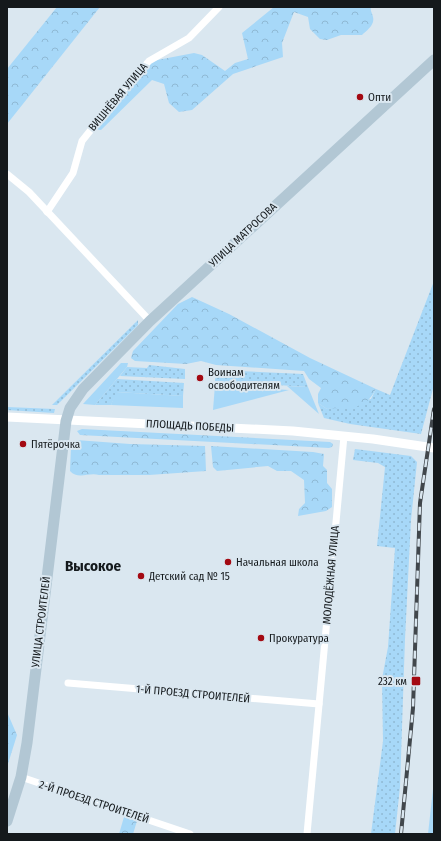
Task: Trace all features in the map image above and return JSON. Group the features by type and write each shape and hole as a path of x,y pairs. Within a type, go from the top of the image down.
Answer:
{"main road":[{"name":"УЛИЦА МАТРОСОВА","path":"66,420 70,408 83,389 150,321 434,60"},
{"name":"УЛИЦА СТРОИТЕЛЕЙ","path":"7,821 21,777 66,420"}],"street":[{"name":"ВИШНЁВАЯ УЛИЦА","path":"47,212 73,173 82,140 110,106 148,61 189,38 218,7"},
{"path":"7,174 47,212 150,321"},
{"name":"ПЛОЩАДЬ ПОБЕДЫ","path":"7,417 293,431 373,439 434,448"},
{"name":"МОЛОДЁЖНАЯ УЛИЦА","path":"307,834 344,436"},
{"name":"1-Й ПРОЕЗД СТРОИТЕЛЕЙ","path":"68,683 319,704"},
{"name":"2-Й ПРОЕЗД СТРОИТЕЛЕЙ","path":"21,777 190,834"}],"green space":[{"path":"57,7 100,7 7,124 7,69"},
{"path":"274,7 371,7 373,22 362,35 341,35 327,40 320,39 310,29 308,17 294,12 282,43 283,57 233,74 192,110 179,112 169,103 164,84 152,80 101,130 94,129 152,61 194,53 202,55 225,71 235,63 248,59 242,33"},
{"path":"434,281 434,385 421,434 350,424 324,418 318,403 327,409 371,399 376,389 390,395"},
{"path":"192,297 229,314 310,358 376,389 367,401 361,405 327,409 318,403 318,394 321,388 309,379 304,371 216,365 201,361 186,364 135,361 131,358 133,351 178,304"},
{"path":"138,320 138,325 57,405 52,405"},
{"path":"121,363 128,363 127,367 95,405 83,404"},
{"path":"149,365 185,369 185,379 120,376 127,367 147,368"},
{"path":"216,370 303,374 308,387 215,381"},
{"path":"117,379 184,383 183,396 117,392 111,405 95,405"},
{"path":"215,385 289,390 213,410"},
{"path":"287,386 308,387 319,414"},
{"path":"116,392 183,396 183,408 111,405"},
{"path":"7,407 55,409 54,413 7,410"},
{"path":"82,429 330,442 333,444 332,447 329,448 80,435 77,431"},
{"path":"76,440 130,444 205,446 206,471 149,475 76,475 70,471 71,446"},
{"path":"211,446 313,452 324,454 323,466 327,470 327,483 332,489 332,507 326,511 298,516 299,509 305,503 304,480 291,471 277,471 268,466 217,471 213,467"},
{"path":"355,449 411,456 417,462 411,520 400,787 395,834 371,834 383,741 382,679 388,647 395,548 377,546 385,467 378,463 353,460"},
{"path":"434,529 434,652 433,640"},
{"path":"7,712 17,735 7,767"},
{"path":"434,780 434,834 428,834"},
{"path":"124,817 137,821 133,834 119,834"}],"railway":[{"path":"401,834 413,708 420,503 434,409"}],"place":[{"name":"Опти","path":"360,97"},
{"name":"Воинам освободителям","path":"200,378"},
{"name":"Пятёрочка","path":"23,444"},
{"name":"Начальная школа","path":"228,562"},
{"name":"Детский сад № 15","path":"141,576"},
{"name":"Прокуратура","path":"261,638"},
{"name":"232 км","path":"416,681"}],"district":[{"name":"Высокое","path":"93,566"}]}
